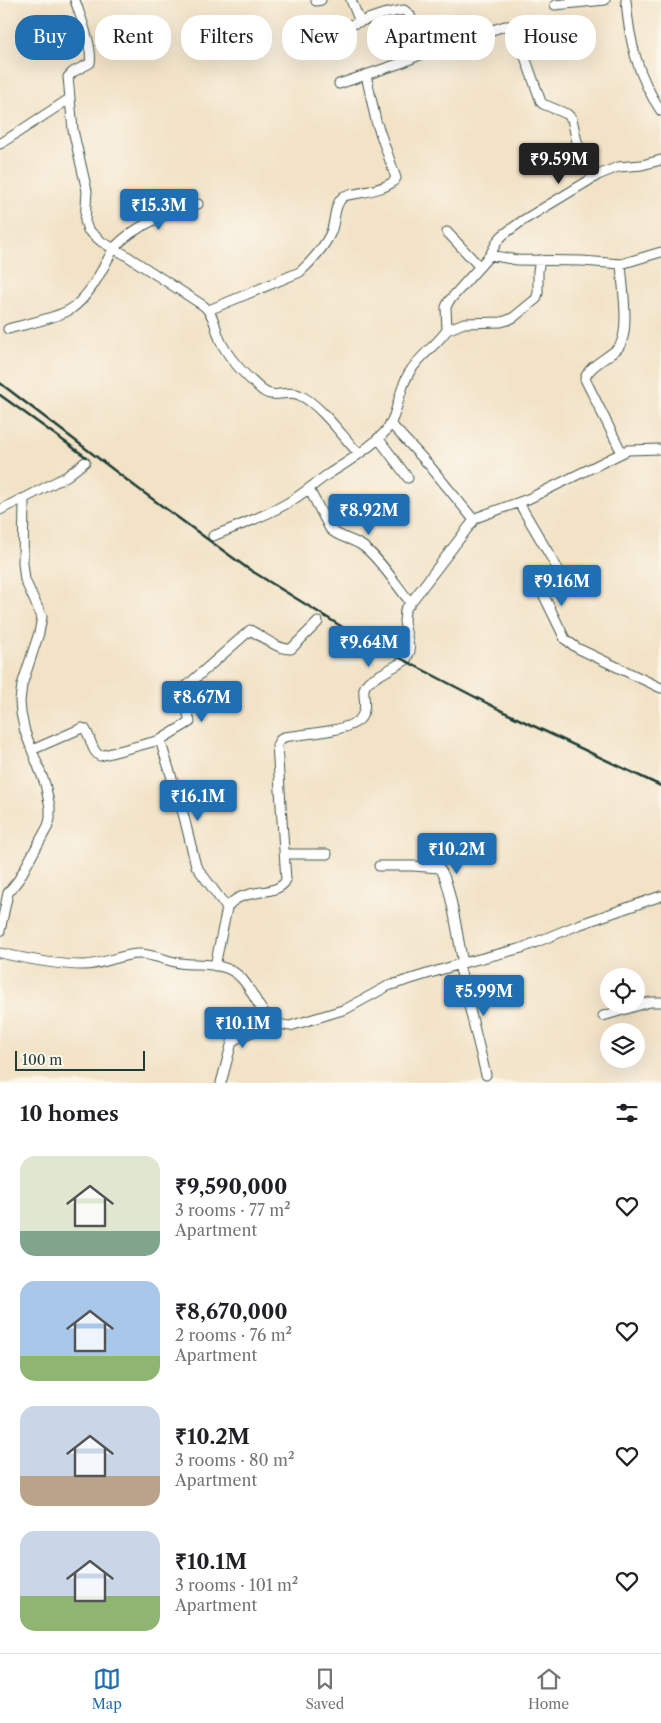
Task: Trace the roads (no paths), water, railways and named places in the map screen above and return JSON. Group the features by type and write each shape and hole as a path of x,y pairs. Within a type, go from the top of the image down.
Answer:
{"street":[{"path":"75,0 91,59 90,63 73,72 68,77 73,130 87,190 86,226 92,234 208,310 215,321 223,347 262,391 268,395 294,393 305,398 318,409 359,454"},
{"path":"351,0 360,22"},
{"path":"555,5 604,0"},
{"path":"626,0 627,16 640,76 661,111"},
{"path":"382,15 404,10 409,15"},
{"path":"357,23 367,20"},
{"path":"495,29 512,26 515,29 541,102 567,114 572,119 577,142 594,178"},
{"path":"339,84 408,60"},
{"path":"208,310 300,272 332,231 339,200 344,196 388,186 394,182 396,178 376,121 366,75"},
{"path":"0,144 69,99"},
{"path":"447,330 446,307 449,301 490,255 503,235 522,221 608,170 661,160"},
{"path":"8,329 61,314 72,308 88,292 114,248 128,235 162,216 198,204"},
{"path":"447,232 479,266"},
{"path":"490,255 517,260 621,264 661,252"},
{"path":"214,536 250,522 287,504 359,454 378,438 390,423 397,409 400,391 409,372 421,356 434,346 447,330 464,323 501,322 514,317 536,299 540,260"},
{"path":"621,264 625,324 622,342 587,373 585,379 622,453"},
{"path":"390,423 429,465 474,520"},
{"path":"378,438 408,478"},
{"path":"215,966 227,908 230,903 247,894 277,888 284,885 286,880 277,745 280,740 284,737 346,727 358,722 365,708 364,685 406,660 410,651 404,622 405,610 474,520 519,503 628,450 661,449"},
{"path":"0,510 67,476 85,462"},
{"path":"309,489 330,529 334,533 358,543 370,552 410,602"},
{"path":"0,931 8,893 19,879 50,819 50,807 22,720 20,701 22,685 39,633 42,617 25,580 23,563 23,500"},
{"path":"519,503 559,571 558,581 547,588 544,596 565,639 577,648 661,688"},
{"path":"32,750 82,728 88,732 95,752 100,756 160,740 190,722 182,690 250,630 288,650 318,622"},
{"path":"160,740 184,818 196,866 227,908"},
{"path":"284,854 327,854"},
{"path":"379,866 413,866 439,868 442,870 448,884 461,964 486,1075"},
{"path":"0,953 30,959 83,965 98,964 139,954 148,954 179,963 221,966 236,972 247,985 268,1018 281,1026 290,1026 346,1009 388,986 522,948 578,925 661,896"},
{"path":"604,1016 650,1002 661,1002"},
{"path":"221,1083 232,1042 274,1022"}],"railway":[{"path":"0,383 136,487 247,568 352,633 506,713 661,786"},
{"path":"0,395 86,457"}]}
